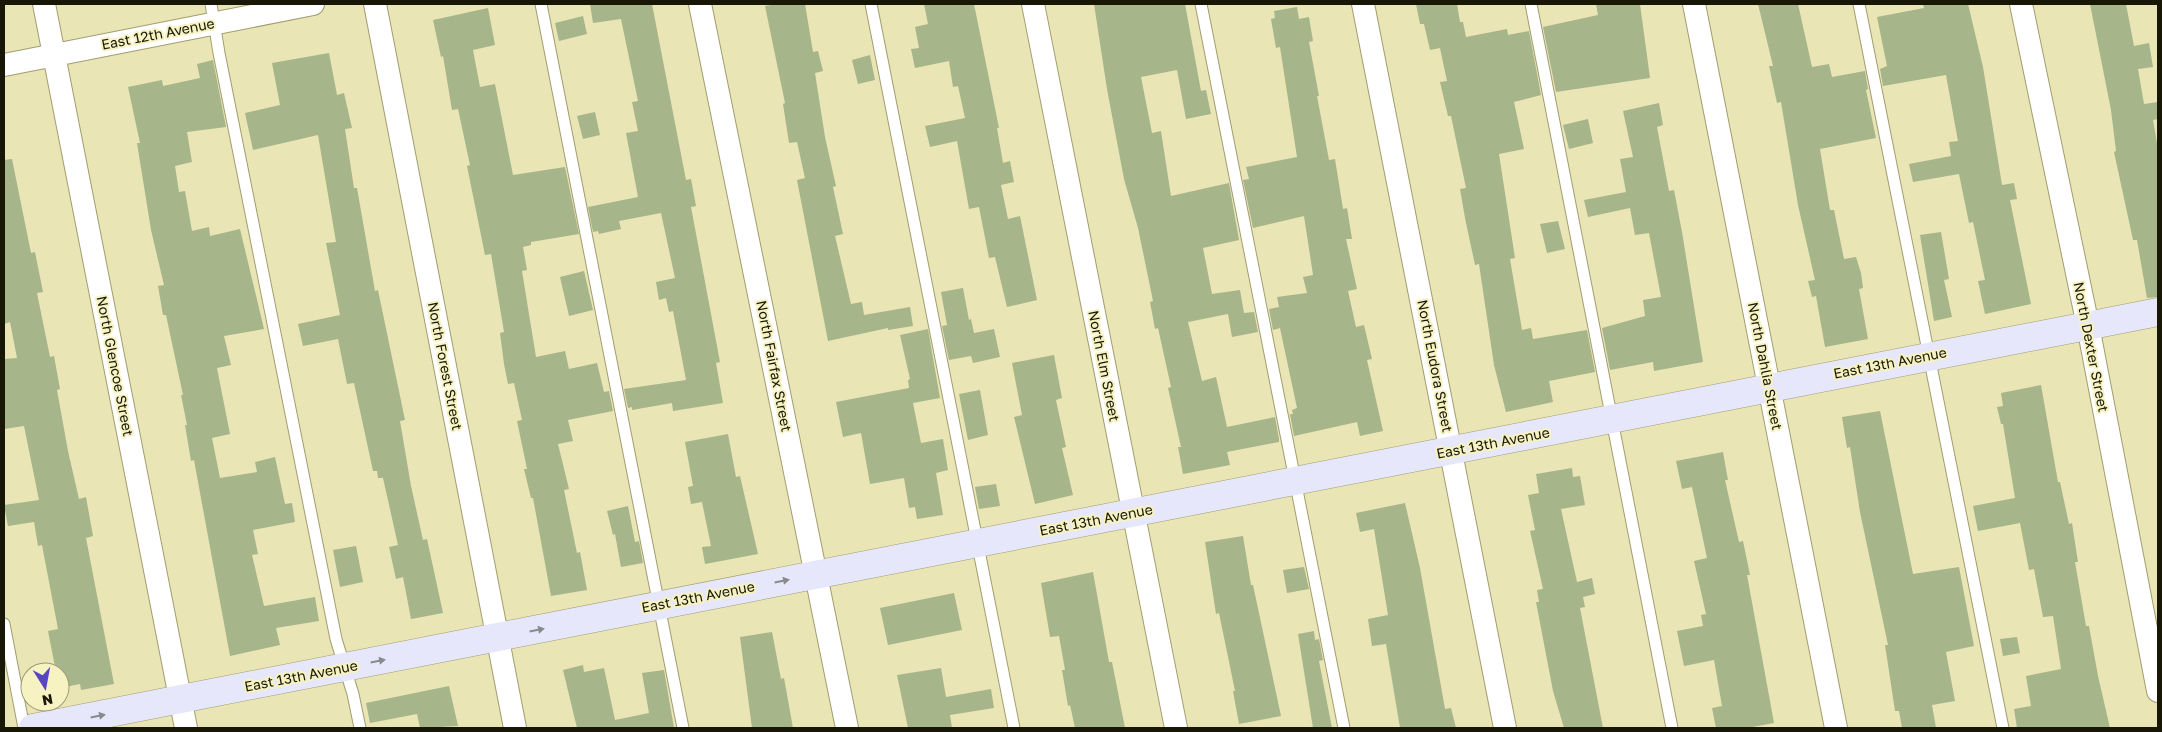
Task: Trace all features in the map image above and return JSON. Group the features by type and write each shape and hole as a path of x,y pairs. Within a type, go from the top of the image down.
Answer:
{"main road":[{"name":"East 13th Avenue","path":"33,728 2158,312"}],"street":[{"name":"North Glencoe Street","path":"44,4 186,728"},
{"name":"East 12th Avenue","path":"4,65 54,55 213,13 313,4"},
{"name":"North Forest Street","path":"375,4 515,728"},
{"name":"North Fairfax Street","path":"700,4 846,728"},
{"name":"North Elm Street","path":"1033,4 1176,728"},
{"name":"North Eudora Street","path":"1363,4 1505,728"},
{"name":"North Dahlia Street","path":"1694,4 1836,728"},
{"name":"North Dexter Street","path":"2021,4 2088,326 2158,691"}],"lane":[{"path":"541,4 683,728"},
{"path":"871,4 1014,728"},
{"path":"1201,4 1344,728"},
{"path":"1531,4 1672,728"},
{"path":"1859,4 2003,728"},
{"path":"213,13 334,630 353,694 360,728"},
{"path":"4,624 24,728"}],"building":[{"path":"590,4 652,4 686,180 691,179 696,206 691,207 720,362 716,363 723,403 673,411 672,403 632,410 632,407 628,408 624,389 686,380 673,311 669,312 666,298 659,300 656,282 675,278 661,213 619,221 621,229 599,234 598,231 593,232 588,207 638,197 626,133 638,131 632,102 638,101 621,19 593,23"},
{"path":"805,4 813,52 818,51 823,71 815,73 825,137 836,186 833,187 843,234 835,236 851,304 862,302 864,315 910,307 913,326 888,330 888,328 828,341 797,180 805,178 797,142 789,143 783,104 785,103 765,6"},
{"path":"924,4 974,4 999,128 997,128 1003,163 1010,161 1014,182 1001,185 1008,219 1020,216 1037,300 1007,307 995,257 989,258 979,207 969,209 957,141 930,147 925,126 965,118 958,86 953,87 949,61 915,68 911,49 919,48 915,27 928,24"},
{"path":"1094,4 1185,4 1201,91 1206,90 1211,114 1186,119 1177,70 1141,77 1152,133 1161,131 1171,196 1229,183 1239,240 1203,248 1212,294 1240,290 1244,313 1254,312 1258,332 1232,337 1228,314 1188,322 1202,381 1216,377 1227,427 1275,417 1279,439 1279,442 1227,452 1230,465 1183,474 1178,447 1181,447 1168,388 1171,387 1158,328 1155,329 1150,302 1153,301 1138,228 1124,179 1107,89"},
{"path":"1416,4 1457,4 1460,22 1463,22 1466,37 1507,29 1508,35 1529,31 1541,95 1514,102 1524,149 1499,154 1515,258 1510,259 1522,330 1531,328 1533,339 1587,330 1595,372 1549,381 1553,402 1506,412 1494,365 1479,264 1475,265 1465,218 1460,189 1466,188 1451,116 1448,116 1440,82 1447,81 1440,48 1430,50 1424,24 1420,24"},
{"path":"1596,4 1640,4 1650,78 1556,92 1543,27 1598,15"},
{"path":"1758,4 1798,4 1812,67 1829,64 1832,77 1865,71 1868,89 1866,90 1876,138 1820,149 1830,210 1834,210 1844,259 1856,257 1861,273 1863,288 1859,289 1868,339 1825,347 1816,296 1812,297 1808,281 1815,280 1798,205 1781,102 1777,103 1769,66 1773,66"},
{"path":"1923,4 1968,4 1983,67 2002,185 2014,183 2017,199 2010,200 2031,304 1985,314 1978,281 1985,280 1973,222 1969,223 1959,174 1913,182 1909,164 1951,156 1949,142 1958,141 1946,75 1883,86 1880,69 1887,66 1877,17 1924,8"},
{"path":"2090,4 2126,4 2134,46 2149,43 2153,67 2138,69 2144,104 2158,102 2158,119 2153,120 2158,149 2158,297 2147,298 2137,240 2133,240 2114,152 2116,151 2111,110"},
{"path":"1297,7 1299,19 1309,17 1313,41 1309,42 1329,160 1335,159 1343,209 1347,208 1352,239 1346,239 1357,289 1348,291 1356,327 1364,325 1372,359 1367,360 1383,431 1360,436 1357,422 1294,436 1290,414 1293,414 1292,410 1297,408 1280,328 1273,330 1269,309 1279,307 1277,297 1307,293 1303,277 1313,275 1304,216 1253,228 1243,180 1249,179 1246,167 1297,157 1280,47 1276,48 1271,19 1275,18 1274,11"},
{"path":"488,8 495,45 473,50 480,87 495,84 513,175 565,167 579,234 531,242 531,245 523,247 527,270 522,271 536,357 565,351 569,369 597,363 604,392 609,391 613,411 568,420 573,441 558,444 569,489 564,490 577,553 580,552 587,590 551,596 533,498 531,498 524,469 527,469 517,421 522,420 514,383 508,384 504,364 500,333 504,332 491,254 485,255 467,166 470,165 458,109 452,110 443,56 441,57 433,20"},
{"path":"583,16 587,34 559,41 555,23"},
{"path":"329,53 337,95 344,93 352,128 345,129 354,188 357,188 375,291 378,290 405,420 400,421 411,486 423,540 427,539 443,613 411,619 403,577 396,579 389,547 398,545 383,478 378,478 377,471 373,471 354,383 347,384 338,339 303,346 298,324 340,315 326,243 336,242 318,135 253,150 245,113 280,105 272,63"},
{"path":"870,55 875,80 858,84 852,60"},
{"path":"213,60 226,127 187,132 192,162 175,166 179,192 185,191 192,231 209,227 210,236 240,229 264,329 224,336 231,365 217,368 230,434 212,438 220,478 257,472 255,462 275,457 285,504 292,503 295,522 253,530 258,554 252,555 264,606 315,597 319,621 276,628 280,645 230,656 194,460 191,461 181,395 183,395 166,315 163,315 158,286 164,285 151,230 137,143 140,143 128,87 162,80 163,86 200,78 197,64"},
{"path":"1659,103 1663,125 1657,127 1669,191 1674,190 1703,362 1654,371 1653,362 1610,370 1602,328 1645,316 1643,300 1661,297 1649,233 1635,235 1630,208 1588,217 1584,200 1626,192 1620,159 1633,157 1623,111"},
{"path":"595,112 600,135 583,139 577,116"},
{"path":"1588,119 1593,143 1569,149 1563,125"},
{"path":"12,159 31,253 35,252 43,292 37,293 50,357 54,356 60,389 57,390 68,451 79,499 86,497 93,536 86,538 114,684 81,690 80,684 70,686 70,662 54,662 48,631 58,629 42,545 38,546 34,522 8,526 4,505 39,500 24,426 4,429 4,359 17,358 10,322 4,324 4,160"},
{"path":"1558,221 1565,249 1547,253 1540,224"},
{"path":"1941,232 1949,279 1944,280 1952,317 1934,321 1920,235"},
{"path":"584,271 593,310 569,316 560,277"},
{"path":"963,288 969,320 971,319 974,333 994,329 1000,357 973,363 971,356 949,360 942,326 947,325 941,292"},
{"path":"928,329 940,398 913,403 921,443 943,439 948,470 936,473 943,515 917,519 915,507 909,508 904,478 870,484 861,433 843,437 836,402 909,388 908,380 910,379 900,335"},
{"path":"1054,355 1062,398 1056,400 1066,447 1062,448 1073,495 1035,504 1014,417 1022,415 1012,363"},
{"path":"2041,385 2058,482 2060,482 2069,524 2072,523 2078,562 2075,562 2086,626 2089,626 2110,728 2017,728 2014,709 2031,706 2026,676 2061,669 2053,616 2043,617 2034,569 2029,570 2020,523 1978,531 1973,506 2015,498 2003,424 2001,424 1997,407 2003,406 2001,393"},
{"path":"980,390 988,435 968,440 959,394"},
{"path":"1880,411 1913,574 1959,567 1974,646 1946,652 1955,701 1932,705 1936,728 1902,728 1899,711 1895,711 1885,645 1888,645 1860,512 1850,447 1847,448 1842,417"},
{"path":"728,434 736,477 740,476 758,554 705,564 702,547 711,546 702,502 691,504 688,487 693,486 685,442"},
{"path":"1723,452 1728,480 1725,480 1739,542 1743,541 1750,575 1747,575 1774,723 1747,728 1716,728 1712,708 1722,706 1714,660 1684,666 1677,631 1703,626 1701,615 1706,614 1694,561 1707,558 1692,487 1682,489 1676,461"},
{"path":"1572,468 1573,477 1580,476 1585,505 1561,509 1577,582 1592,578 1595,594 1583,597 1585,607 1580,608 1603,728 1564,728 1553,691 1536,602 1539,602 1537,590 1543,589 1530,531 1535,530 1528,495 1539,493 1536,474"},
{"path":"996,484 1000,506 979,509 975,487"},
{"path":"1405,503 1420,568 1445,709 1451,708 1456,728 1400,728 1386,644 1372,646 1368,619 1388,615 1374,529 1360,532 1356,513"},
{"path":"628,506 635,542 639,541 643,563 621,567 615,534 613,535 607,511"},
{"path":"1243,536 1251,585 1253,585 1281,716 1239,724 1233,691 1235,691 1219,613 1216,614 1205,542"},
{"path":"356,546 363,582 340,587 333,550"},
{"path":"1304,567 1309,589 1287,593 1283,570"},
{"path":"1093,572 1109,662 1112,662 1125,728 1075,728 1070,705 1068,706 1062,670 1065,670 1059,636 1050,637 1041,583"},
{"path":"954,593 962,630 888,645 880,608"},
{"path":"1314,631 1315,640 1319,639 1323,660 1319,661 1332,728 1313,728 1298,634"},
{"path":"772,632 781,679 784,678 793,728 752,728 740,637"},
{"path":"2017,637 2020,653 2003,656 2000,639"},
{"path":"583,665 584,672 604,668 615,720 649,713 642,673 664,670 674,728 577,728 563,670"},
{"path":"941,668 946,697 991,689 994,708 950,715 952,728 908,728 897,675"},
{"path":"449,686 458,726 420,728 417,714 370,723 366,703"}]}
